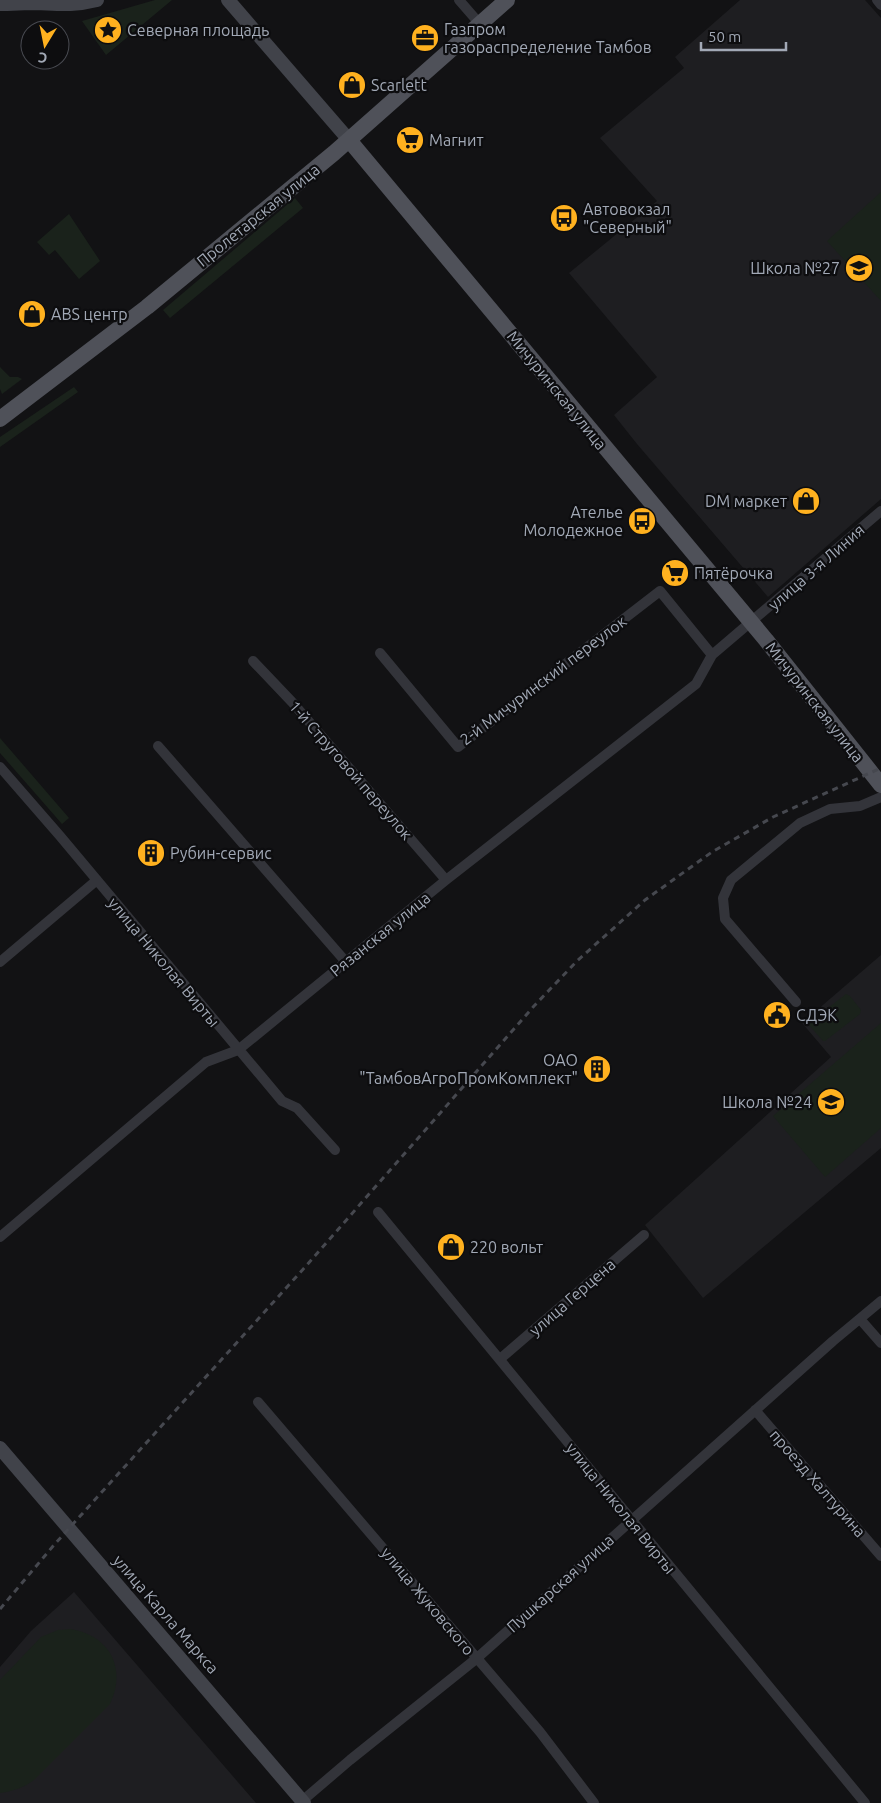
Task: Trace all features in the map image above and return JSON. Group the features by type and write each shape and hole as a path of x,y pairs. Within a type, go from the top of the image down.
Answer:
{"main road":[{"path":"0,4 41,2 57,6 78,5 97,0"},
{"name":"Мичуринская улица","path":"228,0 348,140 751,623 881,785"},
{"name":"Пролетарская улица","path":"2,412 147,307 348,140 507,0"},
{"name":"улица Карла Маркса","path":"0,1448 303,1802"}],"street":[{"path":"459,0 479,24"},
{"path":"877,0 881,4"},
{"name":"улица 3-я Линия","path":"751,623 881,511"},
{"name":"2-й Мичуринский переулок","path":"380,653 458,747 660,591 712,655"},
{"name":"Рязанская улица","path":"0,1237 206,1062 238,1050 446,880 696,684 712,655 751,623"},
{"name":"1-й Струговой переулок","path":"254,661 446,880"},
{"path":"158,746 346,962"},
{"name":"улица Николая Вирты","path":"0,766 282,1101 297,1108 335,1150"},
{"path":"796,1002 725,919 723,898 731,880 800,823 830,809 860,806 881,798"},
{"path":"0,962 96,880"},
{"name":"улица Николая Вирты","path":"378,1212 865,1803"},
{"name":"улица Герцена","path":"500,1359 644,1235"},
{"name":"Пушкарская улица","path":"303,1802 350,1760 476,1659 881,1300"},
{"path":"860,1319 881,1343"},
{"name":"улица Жуковского","path":"258,1402 540,1732 594,1803"},
{"name":"проезд Халтурина","path":"755,1410 881,1556"}],"shaded area":[{"path":"155,0 172,0 106,55 82,21"},
{"path":"740,0 865,0 881,18 881,499 768,597 614,415 657,377 569,273 657,201 600,138 684,68 675,57"},
{"name":"Школа №27","path":"881,192 881,301 827,241"},
{"path":"295,198 303,208 170,318 163,310"},
{"path":"69,214 100,261 79,279 55,250 49,255 37,242"},
{"path":"0,367 10,377 22,379 2,394 0,389"},
{"path":"74,387 78,392 0,447 0,437"},
{"path":"0,738 69,818 62,824 0,753"},
{"name":"Школа №24","path":"881,955 881,1148 703,1298 645,1225 831,1057 802,1023"},
{"path":"846,994 850,996 861,1010 860,1014 823,1041 809,1025 810,1022"},
{"path":"881,1023 881,1128 825,1177 773,1116"},
{"path":"74,1592 256,1803 0,1803 0,1667 31,1631"},
{"path":"71,1629 96,1639 105,1646 111,1656 117,1678 110,1704 34,1780 18,1789 0,1793 0,1680 41,1637 58,1630"}],"railway":[{"path":"0,1609 54,1545 306,1266 534,1006 577,961 645,900 712,852 773,817 881,768"}],"place":[{"name":"Северная площадь","path":"108,30"},
{"name":"Газпром газораспределение Тамбов","path":"425,38"},
{"name":"Scarlett","path":"352,85"},
{"name":"Магнит","path":"410,140"},
{"name":"Автовокзал \"Северный\"","path":"564,218"},
{"name":"Школа №27","path":"859,268"},
{"name":"ABS центр","path":"32,314"},
{"name":"DM маркет","path":"806,501"},
{"name":"Ателье Молодежное","path":"642,521"},
{"name":"Пятёрочка","path":"675,573"},
{"name":"Рубин-сервис","path":"151,853"},
{"name":"СДЭК","path":"777,1015"},
{"name":"ОАО \"ТамбовАгроПромКомплект\"","path":"597,1069"},
{"name":"Школа №24","path":"831,1102"},
{"name":"220 вольт","path":"451,1247"}]}
